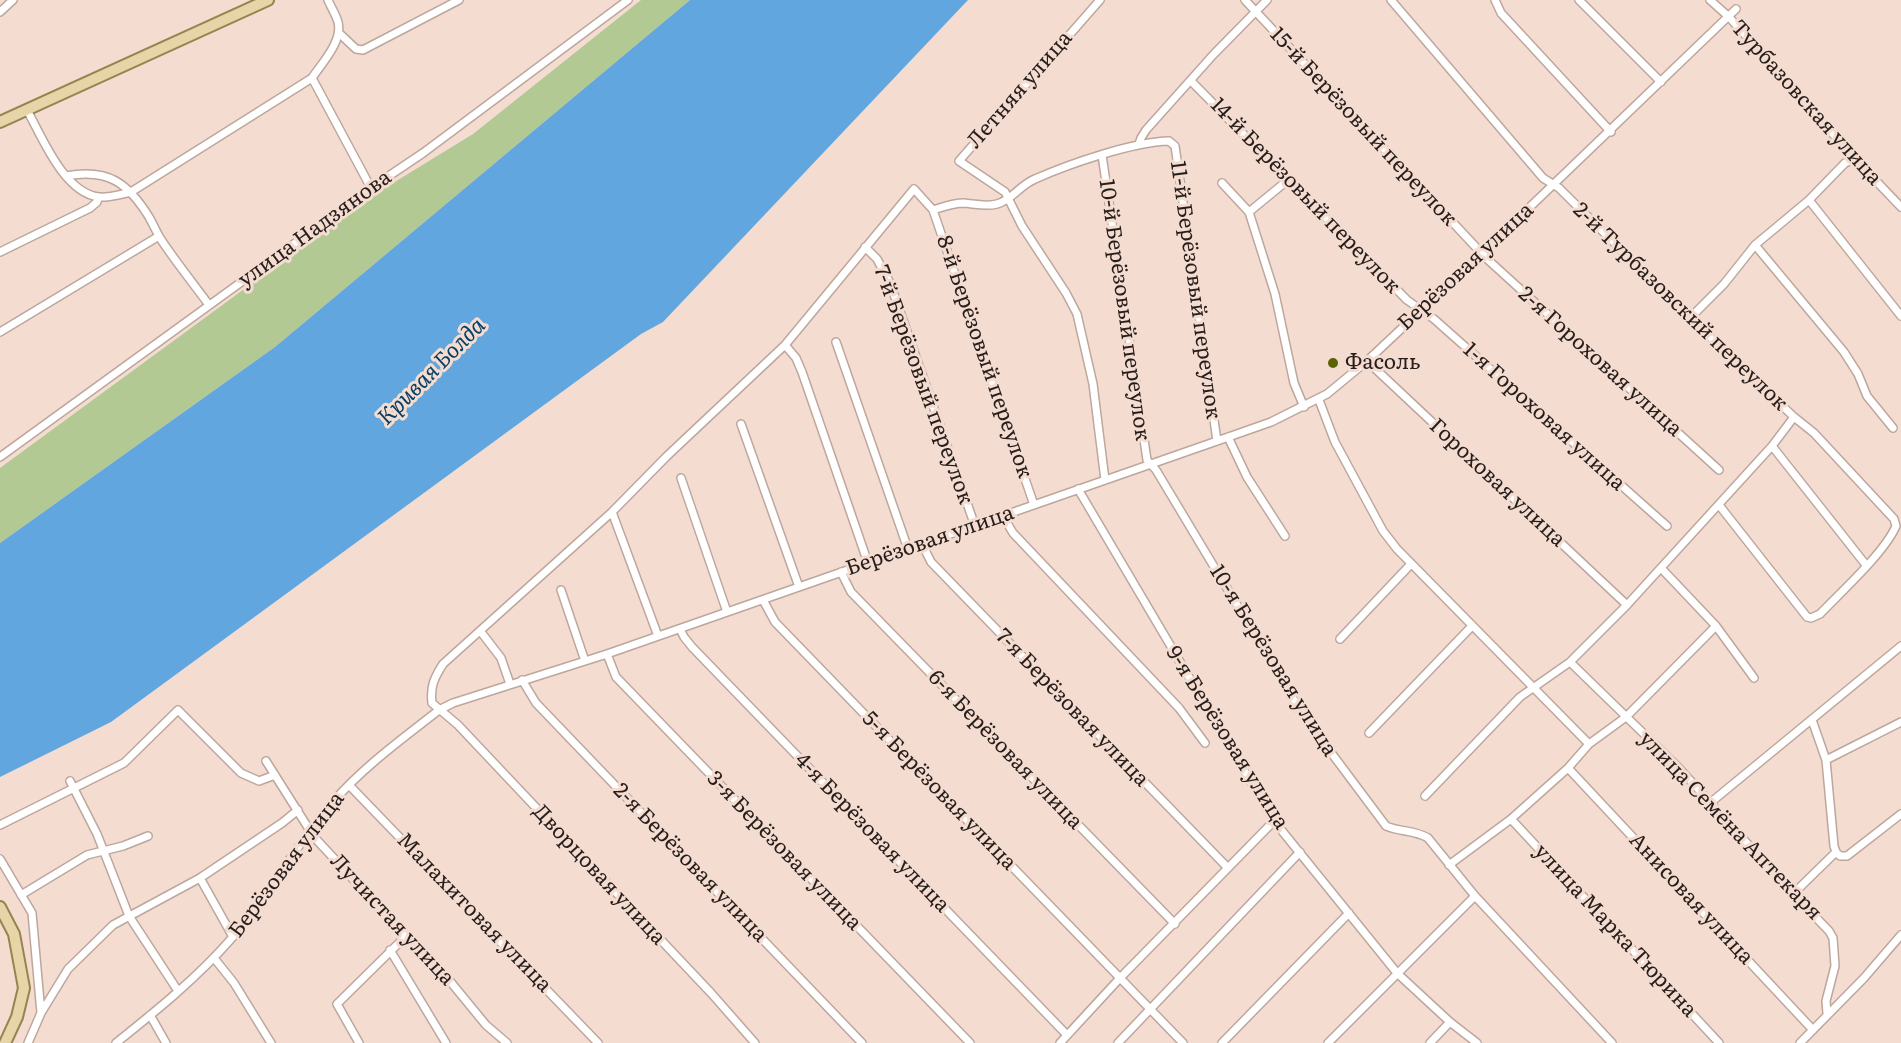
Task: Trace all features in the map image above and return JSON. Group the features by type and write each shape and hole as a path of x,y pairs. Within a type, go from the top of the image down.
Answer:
{"main road":[{"path":"0,122 268,0"},
{"path":"0,907 14,934 24,988 17,1017 5,1043"}],"street":[{"path":"0,12 13,0"},
{"path":"27,110 56,164 83,191 99,197 131,192 312,78 339,33 338,23 328,0"},
{"path":"339,33 356,49 363,50 459,0"},
{"name":"улица Надзянова","path":"0,457 371,188 423,153 628,0"},
{"name":"Летняя улица","path":"1008,198 998,186 959,161 1100,0"},
{"name":"15-й Берёзовый переулок","path":"1245,0 1482,253"},
{"path":"439,710 432,703 431,693 433,679 443,664 612,512 666,456 785,345 914,189 933,210 954,204 985,206 997,204 1021,186 1035,179 1139,144 1146,130 1267,0"},
{"name":"2-й Турбазовский переулок","path":"1391,0 1543,178 1559,188 1794,417 1772,446 1627,605 1570,662 1520,697 1425,796"},
{"path":"1496,0 1501,13 1611,132"},
{"path":"1579,0 1661,82"},
{"name":"Турбазовская улица","path":"1710,0 1729,17 1855,159 1901,207"},
{"name":"Берёзовая улица","path":"116,1043 178,991 233,937 309,831 349,784 439,710 453,703 607,654 1217,441 1318,400 1367,361 1611,132 1736,9"},
{"path":"312,78 371,188"},
{"name":"14-й Берёзовый переулок","path":"1191,81 1420,311"},
{"name":"11-й Берёзовый переулок","path":"1139,144 1168,141 1175,146 1217,441"},
{"name":"10-й Берёзовый переулок","path":"1102,156 1145,453 1150,464"},
{"path":"1690,318 1724,284 1755,245 1809,200 1845,163 1855,159"},
{"path":"66,176 101,175 113,178 131,192 159,236 209,305"},
{"path":"1249,212 1288,180"},
{"path":"1222,183 1249,212 1275,294 1294,383 1304,407"},
{"path":"0,252 90,208 99,197"},
{"path":"1008,198 1022,226 1066,293 1077,315 1093,384 1105,480"},
{"path":"1809,200 1901,316"},
{"name":"8-й Берёзовый переулок","path":"933,210 1034,505"},
{"path":"0,333 159,236"},
{"path":"1755,245 1844,352 1858,374 1867,396 1893,428"},
{"name":"7-й Берёзовый переулок","path":"865,247 877,259 890,283 975,526"},
{"name":"2-я Гороховая улица","path":"1482,253 1719,470"},
{"name":"1-я Гороховая улица","path":"1420,311 1434,319 1667,526"},
{"path":"836,342 908,549"},
{"path":"785,345 796,358 802,372 868,563"},
{"name":"Гороховая улица","path":"1367,361 1627,605"},
{"path":"1318,400 1335,442 1383,531 1411,564 1588,744"},
{"path":"1719,505 1806,617 1811,618 1820,614 1866,565 1893,532 1896,525 1894,519 1814,433 1794,417"},
{"path":"741,424 799,587"},
{"path":"1228,437 1247,477 1285,536"},
{"path":"1772,446 1866,565"},
{"name":"10-я Берёзовая улица","path":"1150,464 1156,470 1303,716 1386,826 1395,830 1422,834 1428,838 1475,896 1612,1043"},
{"path":"681,478 727,612"},
{"name":"9-я Берёзовая улица","path":"1078,489 1274,821 1397,973 1475,1042"},
{"path":"612,512 658,636"},
{"path":"1003,516 1013,533 1179,708 1205,743"},
{"name":"7-я Берёзовая улица","path":"922,544 931,562 1228,868"},
{"path":"1340,639 1411,564"},
{"path":"1661,568 1716,626 1754,678"},
{"name":"6-я Берёзовая улица","path":"841,572 851,592 1175,924"},
{"path":"561,590 585,661"},
{"name":"5-я Берёзовая улица","path":"763,600 775,622 1183,1043"},
{"path":"1369,733 1472,626"},
{"path":"1449,865 1511,819 1568,768 1588,744 1626,717 1716,626"},
{"name":"4-я Берёзовая улица","path":"680,628 684,637 701,656 1067,1035"},
{"path":"481,632 501,658 510,684"},
{"path":"1710,802 1901,646"},
{"name":"3-я Берёзовая улица","path":"607,654 616,676 969,1043"},
{"name":"улица Семёна Аптекаря","path":"1570,662 1679,768 1792,894 1829,931 1833,939 1835,966 1826,1001 1827,1013"},
{"name":"2-я Берёзовая улица","path":"522,680 536,703 862,1043"},
{"path":"0,825 71,785 124,763 178,710 241,773 259,781 275,775"},
{"name":"Дворцовая улица","path":"439,710 458,725 755,1043"},
{"path":"1812,720 1826,760 1828,800 1836,852 1840,856 1847,856 1901,814"},
{"path":"1826,760 1901,722"},
{"name":"Лучистая улица","path":"266,761 309,831 452,982 486,1025 507,1043"},
{"name":"Анисовая улица","path":"1568,768 1813,1030"},
{"name":"Малахитовая улица","path":"349,784 598,1043"},
{"path":"71,785 104,850 129,916 178,991"},
{"path":"28,1043 41,1013 68,969 113,925 200,878 298,810"},
{"name":"улица Марка Тюрина","path":"1511,819 1719,1043"},
{"path":"1060,1043 1120,978 1274,821"},
{"path":"21,895 78,861 148,836"},
{"path":"1118,1043 1300,852"},
{"path":"1792,894 1836,852"},
{"path":"0,859 32,913 41,1013"},
{"path":"200,878 233,937"},
{"path":"1328,1043 1475,896"},
{"path":"1222,1043 1349,913"},
{"path":"1800,1043 1827,1013 1864,978 1901,935"},
{"path":"359,1043 336,1004 406,936"},
{"path":"390,950 446,1043"},
{"path":"214,958 234,983 271,1043"},
{"path":"150,1015 166,1043"},
{"path":"1430,1043 1450,1022"}],"green space":[{"path":"641,0 690,0 275,347 0,543 0,468 367,199 473,134"}],"water":[{"name":"Кривая Болда","path":"690,0 968,0 663,322 641,334 111,722 0,777 0,543 275,347"}],"place":[{"name":"Фасоль","path":"1333,363"}]}
